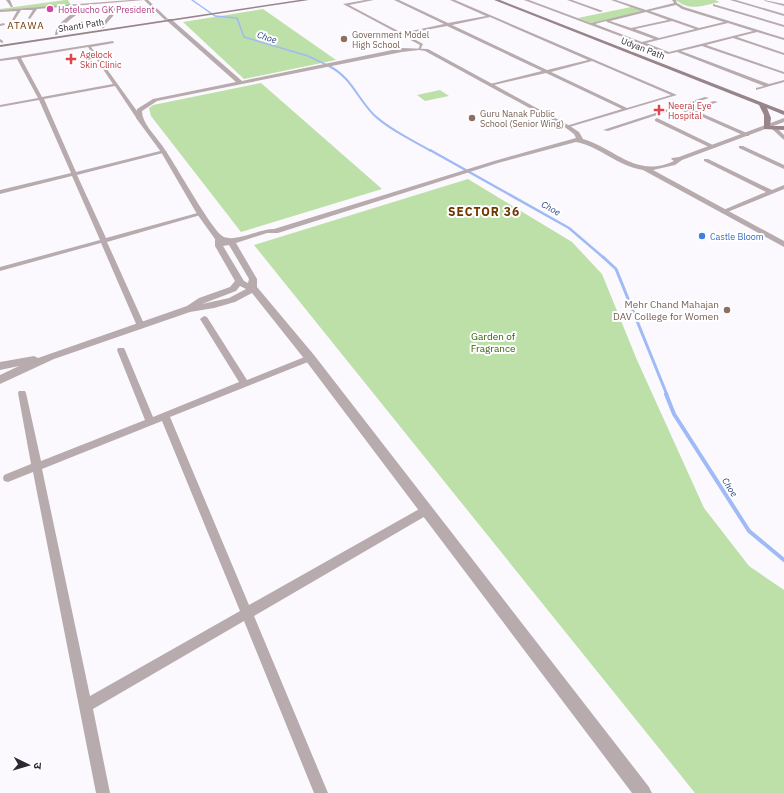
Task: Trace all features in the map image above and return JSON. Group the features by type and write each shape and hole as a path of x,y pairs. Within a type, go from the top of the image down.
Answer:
{"main road":[{"name":"Shanti Path","path":"1,43 168,20 295,0"},
{"name":"Shanti Path","path":"231,10 307,0"},
{"name":"Udyan Path","path":"496,0 762,103 784,110"},
{"name":"Udyan Path","path":"501,0 784,113"},
{"path":"762,103 784,105"},
{"path":"762,103 768,114 769,121 766,128 784,128"}],"street":[{"path":"8,0 12,6"},
{"path":"70,0 74,6"},
{"path":"0,11 74,6 101,2 143,0"},
{"path":"146,0 240,82"},
{"path":"372,0 345,4 422,45 419,49"},
{"path":"396,0 626,110"},
{"path":"452,0 675,95 568,127"},
{"path":"526,0 668,53 758,31"},
{"path":"569,0 601,11"},
{"path":"613,0 699,29"},
{"path":"707,7 733,0 783,14"},
{"path":"766,0 784,5"},
{"path":"534,3 541,1"},
{"path":"591,24 646,11 675,2 692,10 784,39"},
{"path":"103,27 105,22 116,11 117,5"},
{"path":"714,5 784,26"},
{"path":"62,6 62,11"},
{"path":"30,18 35,8"},
{"path":"56,34 57,29 66,20 85,8"},
{"path":"692,10 699,9"},
{"path":"14,20 19,10"},
{"path":"735,24 783,14"},
{"path":"401,34 491,16"},
{"path":"608,20 659,38"},
{"path":"632,29 672,20"},
{"path":"641,43 728,22"},
{"path":"767,34 784,29"},
{"path":"733,37 784,54"},
{"path":"0,60 113,42"},
{"path":"703,44 784,73"},
{"path":"89,46 115,85 164,152 239,278 310,358 425,511 643,793"},
{"path":"139,118 139,110 146,104 155,100 402,50 419,49 426,50 492,85 568,127 580,139 631,166 654,169 677,163 680,159 784,120"},
{"path":"677,51 769,86"},
{"path":"18,57 40,99 141,326"},
{"path":"492,85 592,60"},
{"path":"758,90 784,81"},
{"path":"0,106 115,85"},
{"path":"606,130 707,98"},
{"path":"618,132 716,102"},
{"path":"681,106 747,135"},
{"path":"657,120 713,147"},
{"path":"766,128 784,124"},
{"path":"774,128 784,138"},
{"path":"220,245 232,245 269,236 275,231 452,175 580,139"},
{"path":"741,147 784,167"},
{"path":"0,192 164,152"},
{"path":"706,160 771,192"},
{"path":"644,168 784,244"},
{"path":"723,212 784,187"},
{"path":"0,268 103,242 201,214"},
{"path":"220,245 232,245"},
{"path":"190,309 202,300 246,285 253,279 232,245"},
{"path":"0,366 50,356 190,309 214,305 244,295 246,285"},
{"path":"204,319 244,384"},
{"path":"121,350 150,421"},
{"path":"0,380 50,356"},
{"path":"8,478 310,358"},
{"path":"22,393 103,793"},
{"path":"165,416 322,793"},
{"path":"85,706 425,511"}],"green space":[{"path":"68,0 71,5 0,10 0,9"},
{"path":"676,0 715,0 720,2 692,7 681,4"},
{"path":"631,7 645,11 591,23 578,18"},
{"path":"263,9 336,60 244,79 183,22"},
{"path":"261,83 382,189 241,232 151,116 149,108 153,105"},
{"path":"440,90 449,96 425,101 417,95"},
{"name":"Garden of Fragrance","path":"468,179 572,242 602,274 637,360 704,508 749,566 784,590 784,793 695,793 254,245"}],"waterway":[{"name":"Choe","path":"192,0 215,16 237,18 244,37 308,56 329,66"},
{"name":"Choe","path":"329,66 349,82 374,115 401,134 431,151"},
{"name":"Choe","path":"430,150 569,228 604,258"},
{"name":"Choe","path":"603,257 616,269 667,395"},
{"name":"Choe","path":"666,394 674,414 749,531 784,560"}],"place":[{"name":"Hotelucho GK President","path":"50,9"},
{"name":"Government Model High School","path":"344,39"},
{"name":"Agelock Skin Clinic","path":"71,59"},
{"name":"Neeraj Eye Hospital","path":"659,110"},
{"name":"Guru Nanak Public School (Senior Wing)","path":"472,118"},
{"name":"Castle Bloom","path":"702,236"},
{"name":"Mehr Chand Mahajan DAV College for Women","path":"727,310"}],"district":[{"name":"ATAWA","path":"26,25"},
{"name":"SECTOR 36","path":"484,211"}]}
